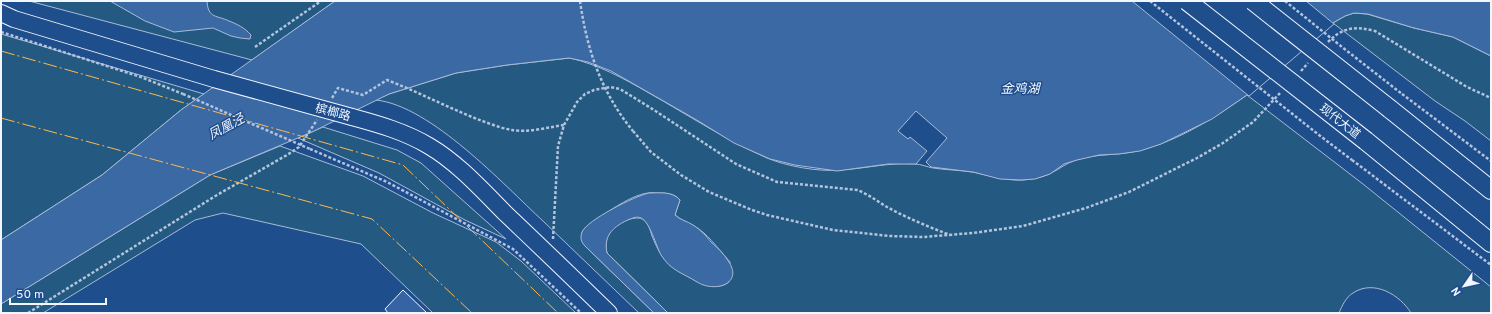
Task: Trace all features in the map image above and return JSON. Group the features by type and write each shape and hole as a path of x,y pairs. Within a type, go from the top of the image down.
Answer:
{"main road":[{"name":"现代大道","path":"1187,1 1366,141 1491,243"},
{"path":"1253,1 1491,190"},
{"name":"槟榔路","path":"1,13 14,19 214,79 369,122 408,136 428,146 446,158 472,180 609,313"}],"path":[{"path":"255,46 321,1"},
{"path":"580,1 592,58 615,108 633,131 660,160 695,184 715,194 767,215 847,232 914,238 952,235 1023,226 1086,208 1129,192 1197,158 1223,143 1253,122 1283,89"},
{"path":"1150,1 1319,135 1491,265"},
{"path":"1285,1 1342,48 1491,161"},
{"path":"1326,45 1340,32 1362,28 1375,31 1467,87 1491,98"},
{"path":"1,32 141,77 387,182 514,249 581,313"},
{"path":"1299,73 1310,62"},
{"path":"330,101 338,88 362,95 387,80 420,93 448,108 489,124 513,130 543,129 564,125"},
{"path":"552,258 558,146 564,125 577,102 585,94 594,90 610,87 620,89 736,164 777,182 857,190 866,193 923,225 952,235"},
{"path":"28,313 217,194 287,156 298,147 317,120"}],"shaded area":[{"path":"29,1 335,1 252,60"},
{"path":"1354,13 1367,14 1414,28 1453,37 1491,56 1491,141 1435,101 1333,23"},
{"path":"1,34 204,94 181,110 102,175 1,240"},
{"path":"570,58 591,64 620,77 722,135 767,158 793,166 822,170 896,164 920,164 933,168 972,172 1010,180 1033,179 1048,175 1076,160 1092,156 1133,152 1155,146 1183,134 1209,120 1247,95 1363,184 1491,287 1491,313 1411,313 1400,300 1393,295 1378,288 1369,288 1361,289 1348,297 1339,313 668,313 607,253 607,238 609,232 614,227 627,220 641,218 648,225 656,245 668,263 704,285 721,286 729,282 730,262 711,240 696,227 675,215 680,200 678,198 670,194 649,193 623,202 584,229 582,234 582,239 585,246 654,313 639,313 508,187 465,149 420,116 397,105 376,100 389,94 456,73 507,65"},
{"path":"323,127 397,150 421,163 506,239 465,220 379,173 298,138"},
{"path":"280,146 363,176 433,213 496,242 521,261 576,313 433,313 361,244 223,213 195,220 43,313 1,313 1,304 210,175"}],"water":[{"path":"110,1 207,1 211,14 244,28 251,35 250,39 231,36 213,28 174,32 145,21"},
{"name":"金鸡湖","path":"335,1 1491,1 1491,56 1453,37 1414,28 1368,14 1354,13 1329,25 1247,95 1212,119 1161,144 1140,151 1099,155 1077,160 1064,164 1050,174 1035,179 1021,180 1000,179 973,172 931,167 926,162 947,138 916,111 898,131 908,139 910,137 927,151 916,164 888,164 837,171 795,165 770,159 734,143 611,71 588,62 569,58 507,65 456,73 389,94 312,132 210,175 1,304 1,240 102,175 181,110"},
{"path":"649,193 670,194 677,197 680,200 675,215 701,231 723,254 729,262 732,270 730,281 725,284 712,287 704,285 669,265 661,255 644,220 638,217 619,225 608,236 606,247 607,253 668,313 654,313 585,246 581,240 582,232 593,221 623,203"}],"pier":[{"path":"1132,1 1306,1 1334,24 1249,96"}],"building":[{"path":"403,290 427,313 388,313 385,309"}],"power":[{"path":"1,51 403,165 558,313"},
{"path":"1,118 372,219 472,313"}],"water label":[{"name":"凤凰泾","path":"226,126"}]}
